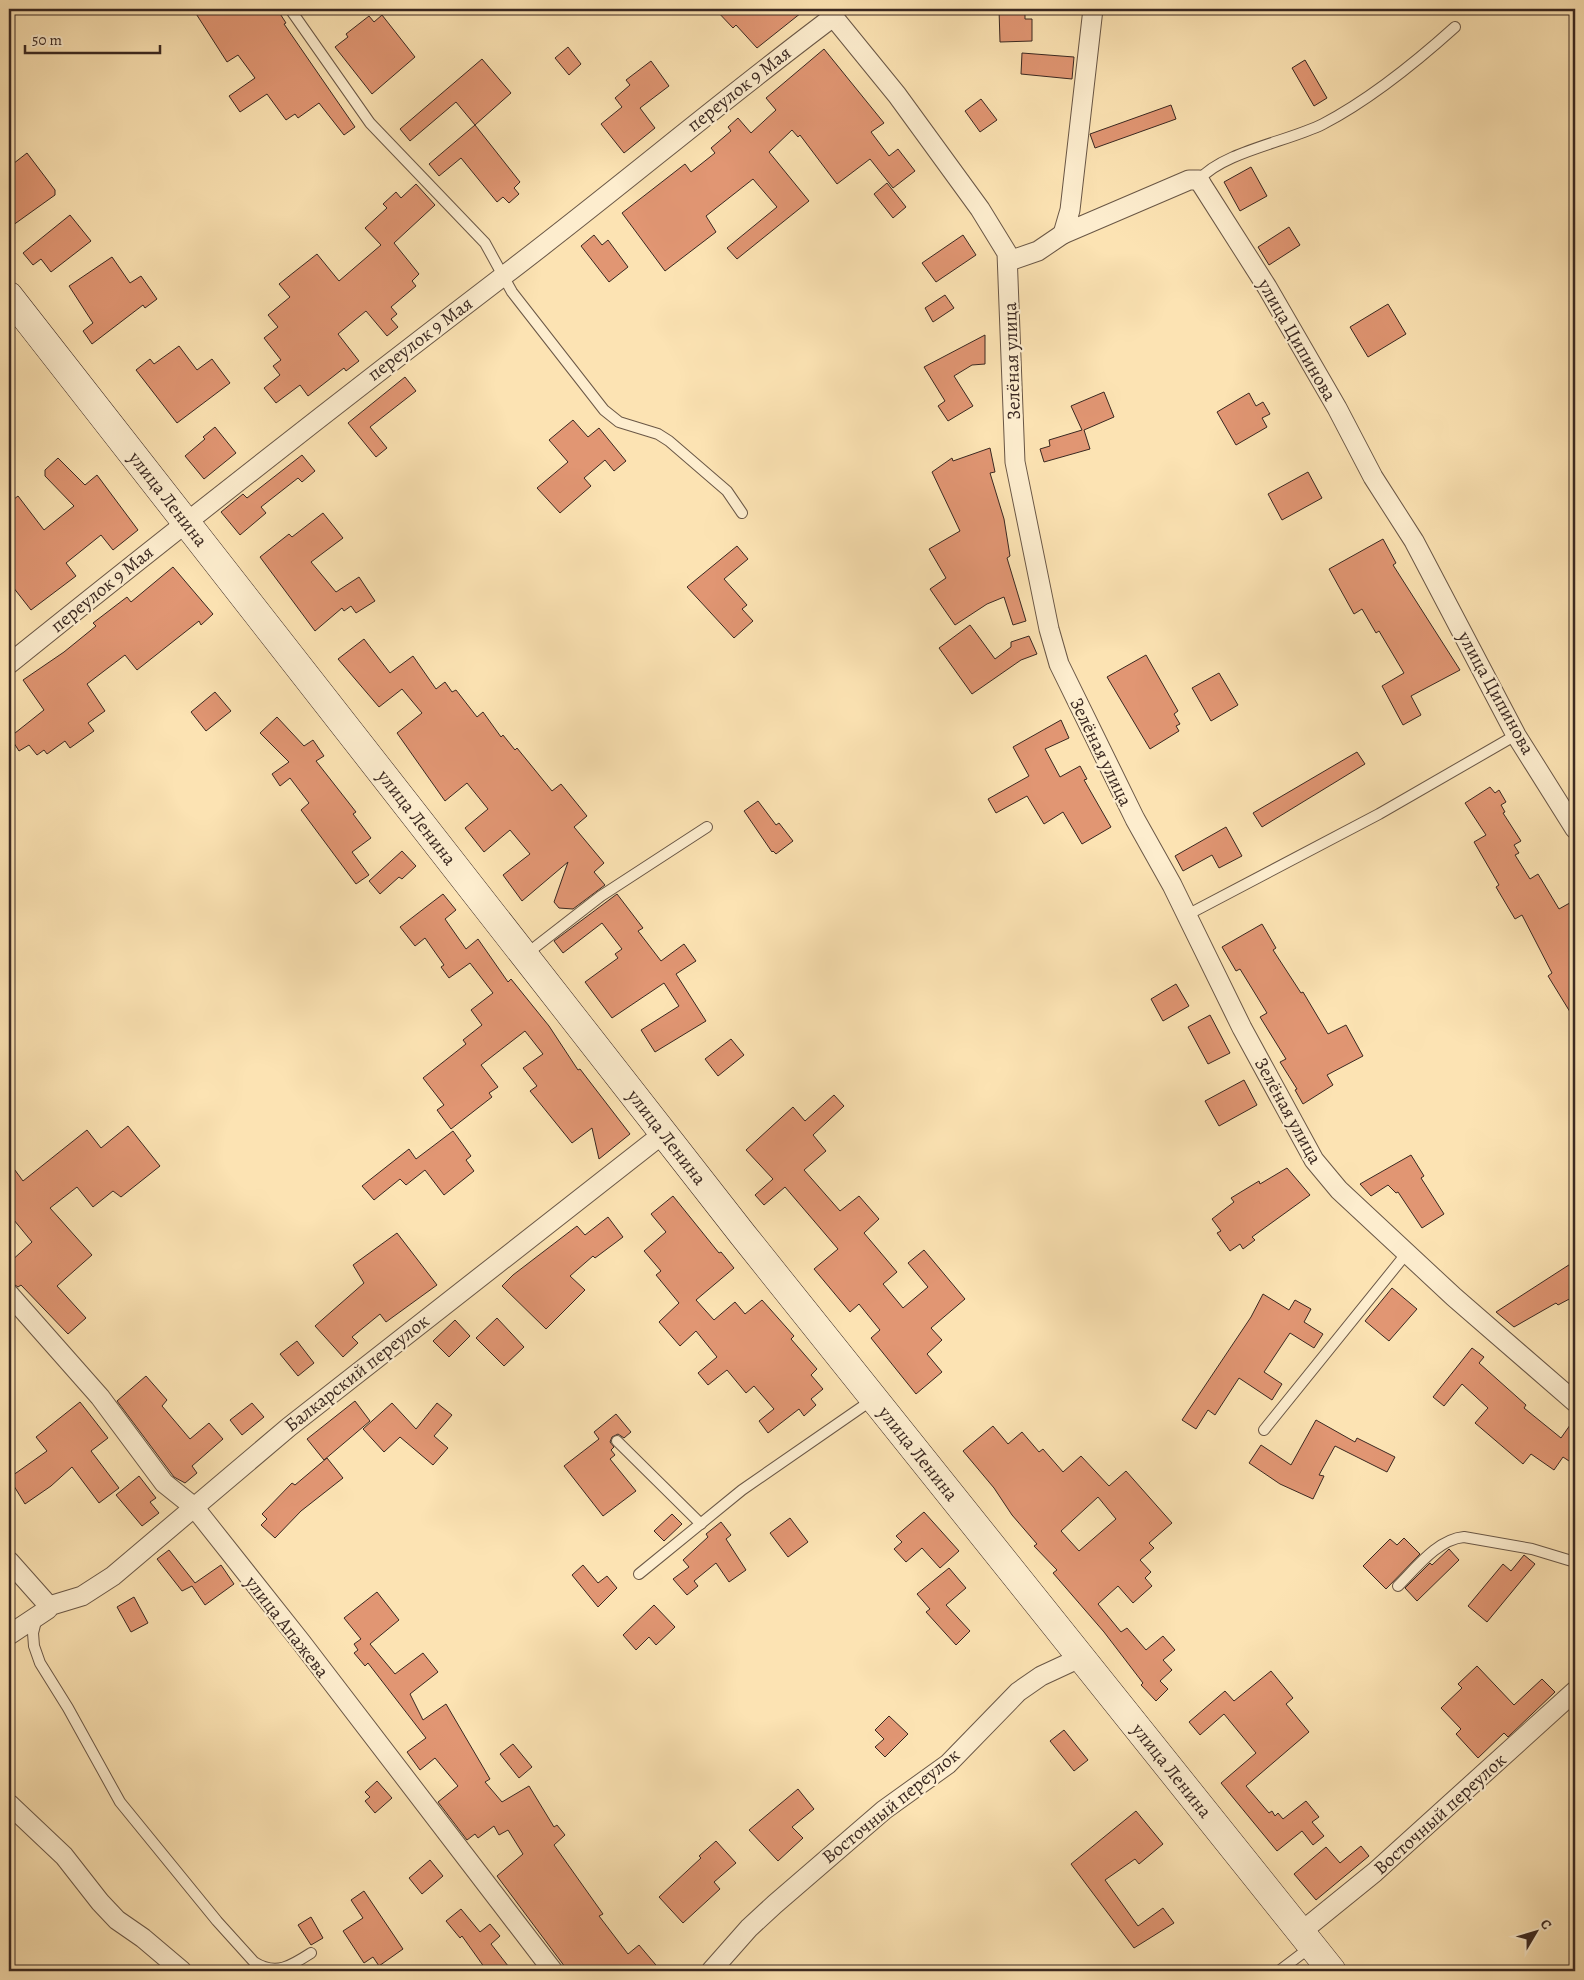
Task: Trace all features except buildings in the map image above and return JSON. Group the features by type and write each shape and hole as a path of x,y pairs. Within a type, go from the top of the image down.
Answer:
{"street":[{"path":"1063,234 1070,210 1093,9"},
{"name":"переулок 9 Мая","path":"9,664 420,338 503,277 742,86 830,13"},
{"name":"Зелёная улица","path":"830,13 897,95 1004,245 1008,261 1013,447 1049,629 1066,682 1134,819 1187,916 1216,978 1314,1160 1339,1190 1406,1254 1575,1402"},
{"path":"1008,261 1038,251 1063,234 1189,180 1199,180"},
{"name":"улица Ципинова","path":"1199,180 1267,287 1337,408 1373,478 1414,541 1516,736 1575,829"},
{"name":"улица Ленина","path":"9,296 524,956 1332,1971"},
{"name":"Балкарский переулок","path":"9,1635 43,1611 82,1596 96,1588 297,1421 664,1133"},
{"name":"улица Апажева","path":"9,1294 100,1397 164,1483 194,1507 301,1642 553,1971"},
{"path":"9,1561 43,1611"},
{"name":"Восточный переулок","path":"711,1971 738,1940 775,1904 884,1810 948,1764 1018,1692 1041,1676 1082,1657"},
{"name":"Восточный переулок","path":"1306,1939 1375,1872 1575,1691"},
{"path":"9,1804 64,1856 100,1902 117,1920 143,1938 182,1971"}],"lane":[{"path":"290,9 370,123 485,243 512,292 604,410 619,422 658,434 670,441 726,492 742,513"},
{"path":"1199,180 1203,175 1227,161 1262,146 1306,132 1348,109 1417,61 1455,27"},
{"path":"1187,916 1379,814 1516,736"},
{"path":"524,956 601,896 707,827"},
{"path":"1264,1430 1406,1254"},
{"path":"639,1574 742,1490 875,1398"},
{"path":"617,1441 701,1524"},
{"path":"1398,1586 1440,1546 1453,1538 1464,1537 1532,1549 1575,1562"},
{"path":"43,1611 33,1633 34,1646 44,1671 72,1715 120,1802 254,1962 266,1968 282,1970 311,1952"},
{"path":"1279,1971 1306,1939"}]}
